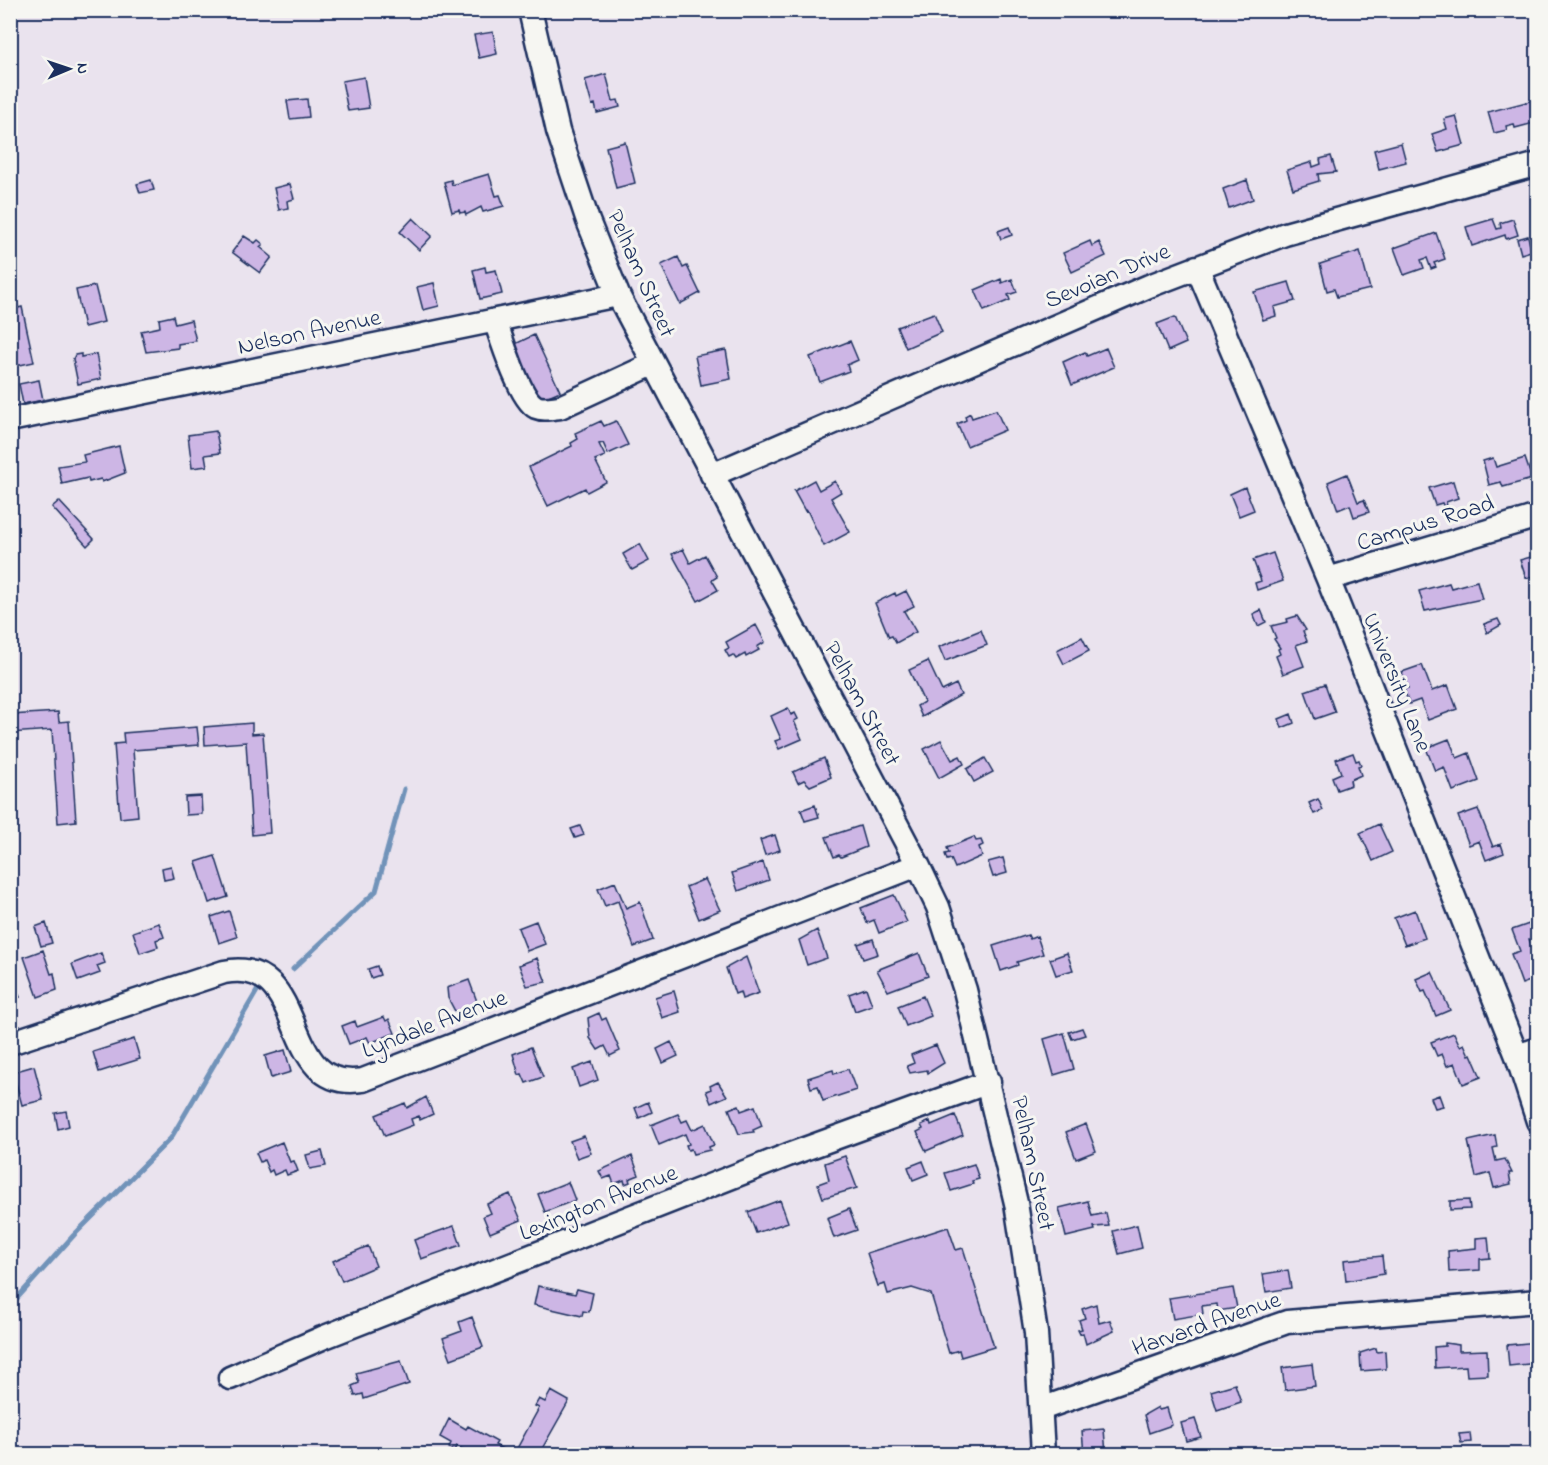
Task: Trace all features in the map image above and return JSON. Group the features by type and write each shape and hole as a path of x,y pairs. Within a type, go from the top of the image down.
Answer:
{"street":[{"name":"Pelham Street","path":"530,10 558,131 588,221 618,295 918,865 952,947 989,1082 1031,1286 1043,1455"},
{"name":"Sevoian Drive","path":"711,474 1197,267 1286,234 1538,164"},
{"name":"University Lane","path":"1197,267 1527,1052 1538,1121"},
{"name":"Nelson Avenue","path":"10,420 618,295"},
{"path":"495,320 515,376 533,405 543,409 560,407 653,364"},
{"name":"Campus Road","path":"1328,579 1538,516"},
{"name":"Lyndale Avenue","path":"10,1043 224,972 239,970 261,976 279,992 308,1057 320,1071 340,1080 363,1080 918,865"},
{"name":"Lexington Avenue","path":"230,1378 322,1338 788,1155 989,1082"},
{"name":"Harvard Avenue","path":"1041,1409 1287,1322 1538,1302"}],"building":[{"path":"493,32 497,54 479,58 474,35"},
{"path":"606,74 613,101 618,100 620,107 597,113 595,104 592,105 585,80"},
{"path":"364,77 369,108 348,111 342,81"},
{"path":"307,99 309,117 290,119 287,101"},
{"path":"1538,99 1538,122 1515,128 1514,124 1506,126 1507,130 1494,133 1488,112"},
{"path":"1456,116 1464,145 1438,152 1432,134 1447,129 1444,119"},
{"path":"625,142 635,183 616,188 606,147"},
{"path":"1401,143 1406,162 1379,169 1374,150"},
{"path":"1331,156 1336,172 1318,174 1319,181 1293,189 1287,170 1312,162 1313,167 1321,164 1320,159"},
{"path":"489,174 496,196 500,195 504,206 483,212 481,207 466,215 465,212 460,213 459,210 452,212 444,182 451,180 452,185"},
{"path":"151,180 154,190 140,193 137,184"},
{"path":"1247,180 1253,199 1229,208 1223,189"},
{"path":"290,184 294,199 287,201 288,208 279,210 274,188"},
{"path":"413,218 432,236 419,250 400,232"},
{"path":"1493,219 1497,229 1501,228 1500,223 1513,219 1518,235 1506,239 1505,235 1472,246 1466,227"},
{"path":"1009,227 1012,235 1001,239 998,231"},
{"path":"1436,233 1445,259 1434,263 1436,267 1431,269 1427,258 1421,260 1424,268 1404,275 1394,248"},
{"path":"244,236 255,243 258,240 263,244 260,247 272,257 260,273 232,252"},
{"path":"1528,236 1531,251 1521,254 1517,239"},
{"path":"1090,241 1092,246 1099,242 1106,256 1072,272 1063,253"},
{"path":"1360,251 1370,289 1337,297 1334,289 1327,291 1320,264"},
{"path":"678,257 683,268 687,266 700,293 680,304 661,265"},
{"path":"485,267 486,272 496,270 502,294 480,299 473,270"},
{"path":"1001,279 1002,283 1012,279 1017,292 1008,295 1010,300 984,311 975,290"},
{"path":"1289,282 1295,301 1274,307 1276,316 1263,320 1254,292"},
{"path":"434,283 439,306 423,310 417,287"},
{"path":"95,286 104,322 84,327 76,290"},
{"path":"15,292 18,308 22,307 34,362 15,366 10,344 10,293"},
{"path":"934,313 942,332 906,348 897,327"},
{"path":"173,316 175,324 191,320 196,341 178,344 178,348 146,352 141,331 160,327 159,319"},
{"path":"1175,317 1186,343 1168,351 1157,324"},
{"path":"534,335 560,391 539,400 513,345"},
{"path":"850,341 858,360 847,365 849,371 820,382 810,357"},
{"path":"1106,348 1114,367 1072,385 1063,362 1085,352 1087,356"},
{"path":"726,350 731,379 701,385 695,356"},
{"path":"81,354 81,357 96,354 101,379 78,384 73,359 75,355"},
{"path":"39,380 43,400 23,404 19,384"},
{"path":"996,410 1005,430 967,446 957,424 966,420 965,416 970,413 972,418"},
{"path":"601,421 604,426 616,421 628,445 608,454 603,443 599,444 605,456 595,460 606,482 587,492 585,488 548,506 529,467 572,446 571,443 578,439 575,433"},
{"path":"216,431 220,453 205,455 207,466 192,468 188,435"},
{"path":"119,446 125,473 102,482 101,479 89,482 88,478 62,484 58,466 85,462 83,455"},
{"path":"1493,458 1496,467 1525,458 1532,479 1503,487 1501,482 1489,485 1483,461"},
{"path":"1347,474 1358,502 1364,500 1369,512 1354,517 1350,505 1338,510 1328,482"},
{"path":"814,480 819,490 835,481 841,492 831,498 850,532 824,546 807,510 805,511 794,491"},
{"path":"1453,481 1458,498 1446,502 1447,506 1444,507 1442,503 1435,505 1429,488"},
{"path":"1245,487 1254,510 1239,516 1230,494"},
{"path":"59,501 94,539 87,546 52,507"},
{"path":"640,544 649,561 632,570 623,554"},
{"path":"683,549 690,563 705,555 717,577 712,580 718,590 698,601 672,554"},
{"path":"1273,553 1283,581 1257,590 1255,583 1261,581 1253,560"},
{"path":"1538,555 1538,575 1526,578 1520,560"},
{"path":"1477,581 1482,599 1425,611 1419,591 1449,583 1451,588"},
{"path":"906,591 914,606 904,611 916,632 896,643 892,636 889,637 875,603 895,593 896,596"},
{"path":"1261,610 1266,622 1258,626 1253,614"},
{"path":"1297,616 1306,630 1303,631 1307,641 1296,645 1304,666 1283,674 1276,656 1280,654 1278,649 1280,648 1274,639 1276,638 1271,626 1288,622 1287,619"},
{"path":"1498,619 1501,625 1487,633 1484,624"},
{"path":"756,625 765,642 757,647 759,650 746,657 745,654 736,659 733,655 729,657 725,650 729,648 726,642"},
{"path":"981,630 987,645 945,661 939,647"},
{"path":"1082,637 1089,651 1064,664 1057,650"},
{"path":"928,661 942,691 956,684 961,695 922,717 917,706 924,702 909,670"},
{"path":"1422,665 1432,691 1448,685 1457,709 1428,720 1420,700 1409,704 1404,689 1408,688 1402,672"},
{"path":"1325,684 1335,712 1315,719 1305,691"},
{"path":"788,708 791,715 795,713 798,719 794,721 802,739 779,749 775,741 781,739 771,716"},
{"path":"58,712 59,722 69,721 76,821 58,823 52,730 10,733 10,715"},
{"path":"1291,714 1294,723 1282,728 1279,719"},
{"path":"252,723 252,734 263,733 270,833 252,835 246,742 205,745 204,727"},
{"path":"197,727 199,745 133,750 138,816 120,818 114,744 124,743 123,733"},
{"path":"1449,739 1457,758 1469,753 1479,781 1453,791 1444,767 1435,771 1426,748"},
{"path":"941,740 952,760 960,756 964,764 939,778 924,749"},
{"path":"1353,753 1356,761 1359,760 1361,765 1358,766 1361,775 1350,780 1351,785 1337,790 1332,777 1341,773 1336,759"},
{"path":"824,758 831,777 810,786 804,780 798,783 793,772"},
{"path":"985,758 993,772 974,782 967,769"},
{"path":"201,796 202,814 186,815 185,797"},
{"path":"1318,799 1323,810 1314,814 1309,803"},
{"path":"815,805 819,817 805,821 801,810"},
{"path":"1478,809 1493,847 1501,844 1504,853 1486,860 1479,841 1469,845 1458,816"},
{"path":"1379,824 1392,852 1373,861 1360,833"},
{"path":"580,826 584,835 575,838 571,829"},
{"path":"860,826 866,847 841,857 839,855 834,857 826,837"},
{"path":"775,835 780,850 765,855 760,840"},
{"path":"974,837 976,841 981,840 983,845 979,847 982,856 955,868 951,859 947,860 945,854 949,853 947,848"},
{"path":"215,856 228,897 209,903 196,862"},
{"path":"1003,858 1007,873 993,877 988,862"},
{"path":"763,862 769,880 738,891 732,873"},
{"path":"171,866 174,878 164,880 162,868"},
{"path":"705,879 720,910 699,919 686,887"},
{"path":"615,882 626,908 640,902 653,940 634,947 618,901 605,906 598,889"},
{"path":"894,895 907,922 879,933 874,920 867,923 861,908"},
{"path":"1415,910 1425,938 1405,945 1394,918"},
{"path":"229,911 237,937 219,943 211,917"},
{"path":"536,921 545,944 527,951 518,928"},
{"path":"46,923 52,943 41,946 35,927"},
{"path":"159,923 164,937 156,940 158,947 140,953 133,932"},
{"path":"1529,924 1534,937 1529,939 1538,962 1538,978 1522,984 1511,954 1520,951 1512,930"},
{"path":"817,930 827,958 807,965 799,940"},
{"path":"1028,935 1030,939 1037,936 1043,954 1017,962 1018,965 1001,971 993,946"},
{"path":"873,939 878,954 863,959 858,944"},
{"path":"43,950 51,974 54,973 57,990 38,997 24,957"},
{"path":"101,953 105,963 97,966 100,973 78,981 72,964"},
{"path":"919,953 928,976 888,991 877,970"},
{"path":"1067,953 1073,970 1056,975 1050,959"},
{"path":"746,957 759,993 742,999 740,992 735,994 726,968"},
{"path":"537,958 546,982 527,986 519,965"},
{"path":"377,966 380,975 371,978 368,969"},
{"path":"1432,972 1450,1010 1436,1016 1425,991 1422,992 1416,979"},
{"path":"10,975 20,997 10,1000"},
{"path":"469,980 478,1004 456,1013 448,998 447,988"},
{"path":"866,988 872,1005 855,1011 849,994"},
{"path":"674,991 680,1012 662,1018 655,997"},
{"path":"923,996 931,1016 906,1026 898,1006"},
{"path":"599,1013 602,1020 606,1018 620,1051 610,1056 605,1046 598,1050 590,1038 588,1018"},
{"path":"384,1017 386,1021 389,1019 395,1033 370,1043 367,1037 349,1044 342,1026 355,1021 357,1027"},
{"path":"1082,1028 1085,1035 1072,1039 1069,1032"},
{"path":"1064,1033 1074,1069 1054,1075 1044,1039"},
{"path":"1454,1033 1460,1046 1464,1044 1469,1055 1471,1054 1481,1077 1463,1084 1455,1063 1447,1066 1442,1054 1437,1056 1431,1042"},
{"path":"134,1039 140,1059 99,1072 93,1052"},
{"path":"671,1042 678,1056 663,1063 657,1049"},
{"path":"936,1045 944,1063 928,1073 927,1070 910,1073 907,1066 914,1063 911,1055"},
{"path":"531,1047 543,1077 526,1083 522,1074 519,1075 513,1054"},
{"path":"285,1050 291,1072 271,1078 265,1056"},
{"path":"592,1062 598,1080 579,1087 573,1069"},
{"path":"34,1066 43,1100 22,1105 13,1072"},
{"path":"848,1069 856,1090 823,1101 818,1086 811,1088 808,1078 833,1070 834,1074"},
{"path":"718,1082 727,1096 711,1103 706,1091"},
{"path":"1439,1095 1443,1106 1435,1108 1431,1098"},
{"path":"426,1097 433,1114 420,1120 419,1116 411,1119 413,1125 385,1136 376,1115 405,1103 407,1108"},
{"path":"648,1102 652,1112 639,1118 635,1108"},
{"path":"739,1105 741,1111 755,1106 762,1126 753,1130 754,1132 739,1134 729,1109"},
{"path":"66,1111 69,1126 58,1129 55,1113"},
{"path":"678,1114 682,1122 687,1120 692,1130 705,1124 714,1145 709,1147 710,1150 693,1154 686,1145 689,1144 685,1134 659,1145 651,1125"},
{"path":"955,1115 963,1135 926,1151 917,1132 923,1129 921,1125 930,1121 931,1125"},
{"path":"1086,1124 1096,1151 1076,1159 1066,1132"},
{"path":"1495,1135 1497,1147 1493,1148 1496,1161 1505,1159 1512,1173 1509,1173 1511,1184 1494,1188 1490,1173 1476,1177 1468,1141"},
{"path":"584,1136 591,1153 577,1158 570,1141"},
{"path":"282,1142 290,1162 294,1161 298,1171 287,1175 285,1170 274,1175 272,1170 269,1172 264,1160 260,1162 256,1153"},
{"path":"322,1151 326,1166 310,1169 306,1155"},
{"path":"632,1156 639,1175 629,1179 630,1182 625,1184 624,1180 614,1184 611,1176 603,1179 599,1171"},
{"path":"845,1156 857,1188 823,1198 818,1184 829,1180 825,1163"},
{"path":"923,1161 928,1174 913,1180 908,1167"},
{"path":"974,1164 979,1179 972,1181 973,1184 951,1191 945,1173"},
{"path":"568,1182 575,1200 545,1212 538,1194"},
{"path":"510,1194 521,1220 490,1233 483,1216 491,1213 487,1204"},
{"path":"780,1200 788,1222 756,1233 748,1212"},
{"path":"1469,1200 1470,1209 1450,1210 1450,1201"},
{"path":"1088,1201 1092,1216 1106,1213 1109,1226 1094,1227 1095,1230 1066,1237 1059,1208"},
{"path":"849,1209 857,1230 834,1238 827,1218"},
{"path":"1137,1225 1142,1248 1119,1254 1113,1231"},
{"path":"454,1226 461,1245 421,1259 414,1240"},
{"path":"948,1227 956,1250 963,1248 994,1347 961,1357 959,1350 949,1353 931,1294 912,1288 888,1294 885,1284 878,1286 867,1253"},
{"path":"1488,1237 1490,1258 1480,1259 1480,1270 1449,1272 1448,1251 1476,1248 1476,1238"},
{"path":"368,1246 376,1266 342,1281 333,1261"},
{"path":"1382,1256 1384,1274 1346,1281 1344,1260"},
{"path":"1288,1270 1291,1288 1266,1292 1263,1274"},
{"path":"538,1286 575,1294 577,1289 593,1293 589,1312 583,1311 582,1316 534,1305"},
{"path":"1233,1288 1237,1308 1218,1311 1217,1304 1202,1306 1203,1314 1173,1319 1169,1298"},
{"path":"1096,1304 1099,1323 1110,1320 1114,1331 1086,1344 1083,1333 1080,1334 1078,1330 1082,1329 1079,1320 1085,1318 1082,1309"},
{"path":"472,1317 483,1347 451,1359 443,1338 462,1331 459,1322"},
{"path":"1538,1342 1538,1363 1509,1366 1507,1345"},
{"path":"1445,1343 1459,1345 1459,1351 1487,1350 1488,1375 1467,1376 1466,1366 1435,1368 1434,1347 1445,1346"},
{"path":"1376,1348 1377,1352 1385,1351 1386,1369 1361,1371 1360,1353"},
{"path":"401,1361 409,1384 364,1399 363,1394 355,1396 352,1386 359,1383 356,1373"},
{"path":"1312,1364 1315,1386 1285,1390 1282,1368"},
{"path":"1235,1384 1241,1402 1217,1410 1211,1391"},
{"path":"551,1391 569,1401 539,1454 514,1454 539,1408 535,1406 539,1399 545,1402"},
{"path":"1158,1407 1159,1410 1167,1408 1172,1425 1149,1433 1144,1415"},
{"path":"449,1419 466,1429 468,1426 497,1442 495,1445 512,1454 473,1454 457,1446 455,1451 449,1448 451,1443 440,1437"},
{"path":"1195,1419 1201,1437 1186,1441 1181,1423"},
{"path":"1104,1429 1106,1454 1084,1454 1082,1431"},
{"path":"1470,1433 1471,1442 1461,1443 1459,1434"}],"waterway":[{"path":"293,969 376,891 404,789"},
{"path":"10,1306 74,1235 171,1138 257,991"}]}
